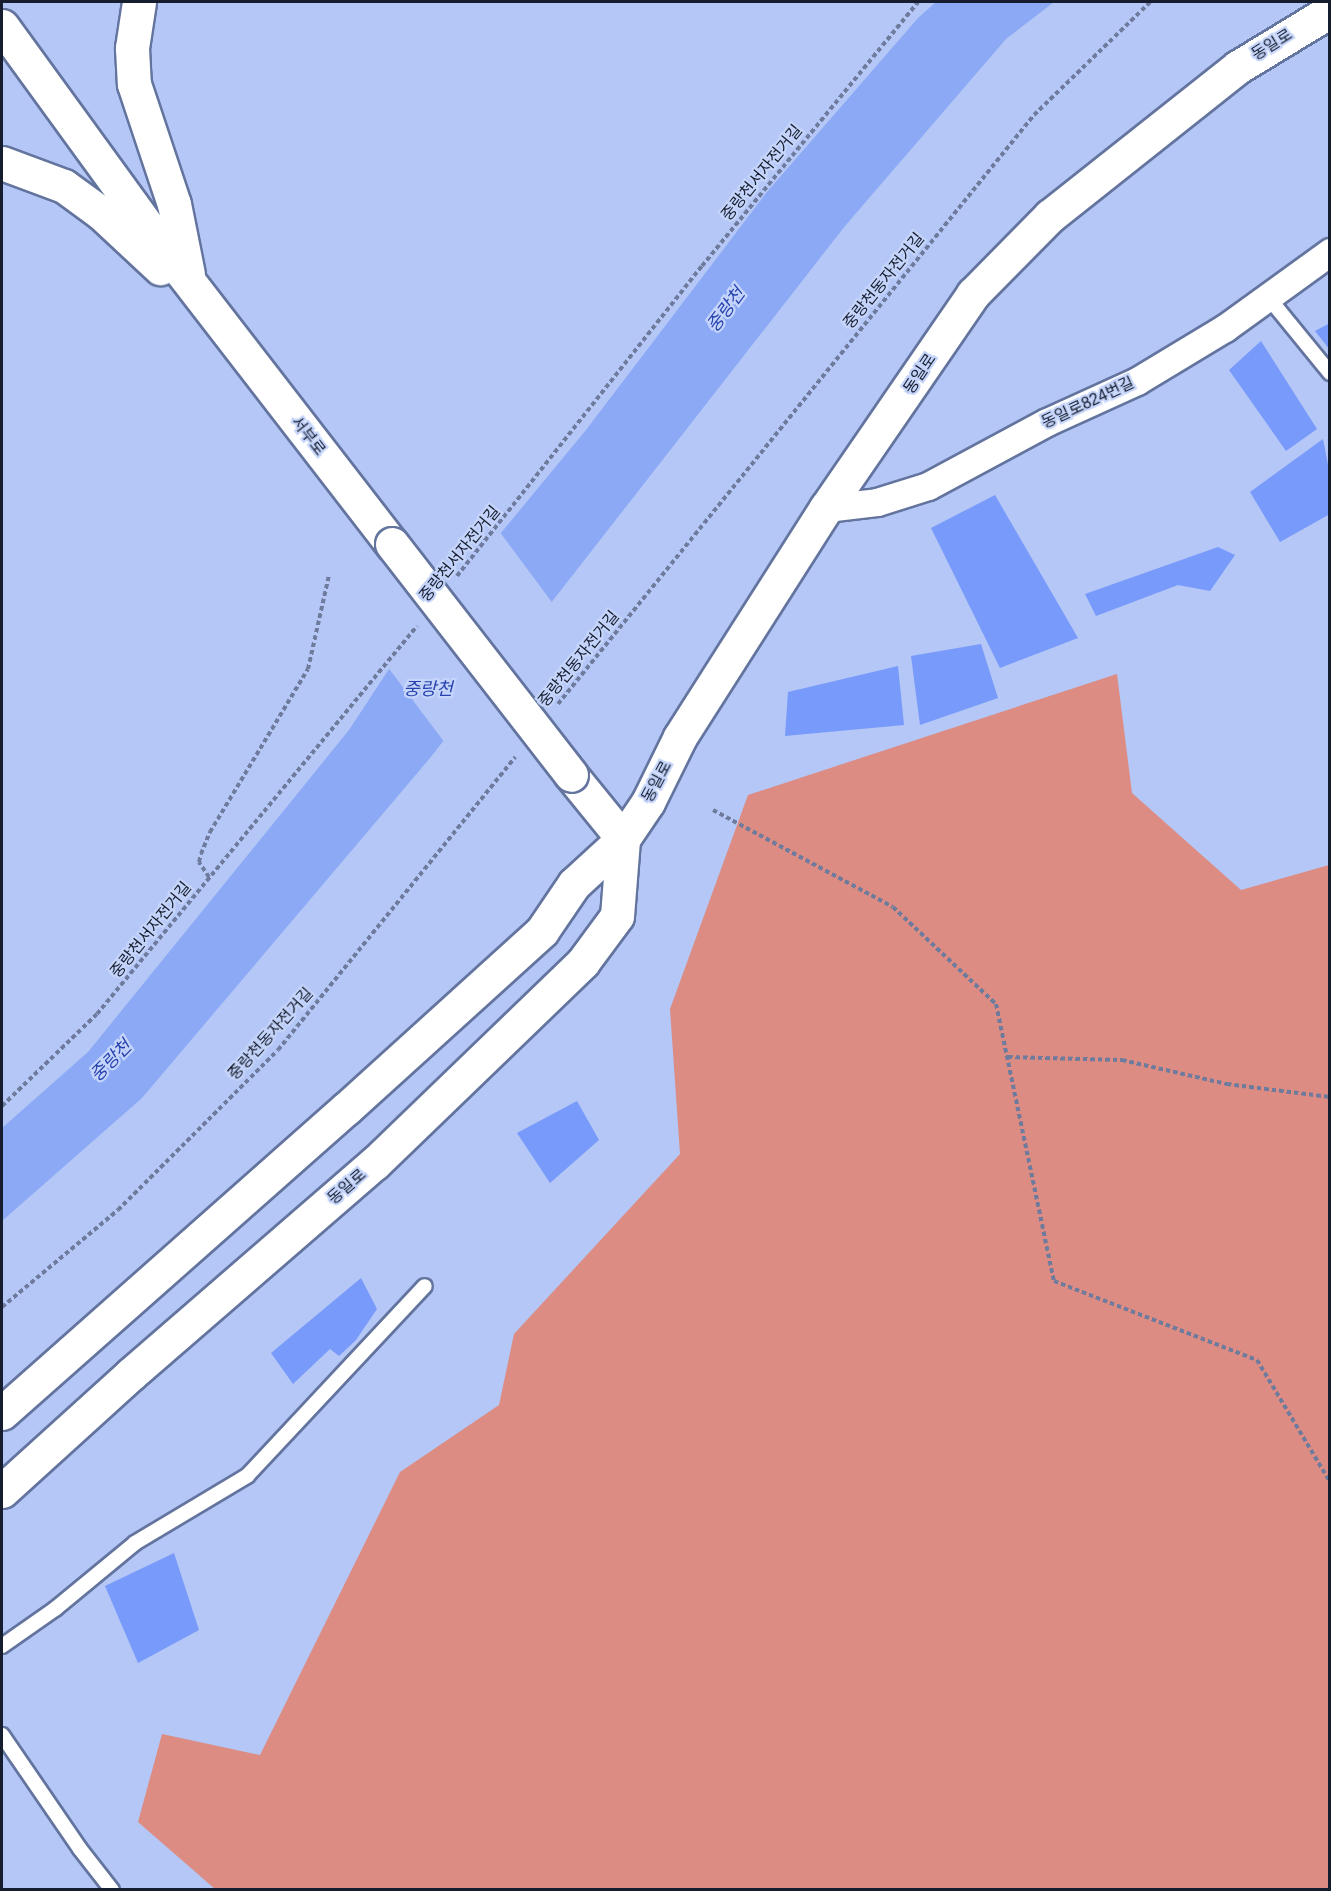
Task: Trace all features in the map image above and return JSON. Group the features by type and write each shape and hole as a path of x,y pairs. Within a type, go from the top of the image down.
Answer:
{"street":[{"path":"139,2 132,48 134,84 174,204 190,282"},
{"name":"동일로","path":"2,1413 542,931 574,884 623,839 648,802 680,737 826,508 973,294 1050,216 1238,67 1329,11"},
{"name":"서부로","path":"2,26 228,332 623,839"},
{"path":"2,163 64,186 101,213 228,332"},
{"name":"동일로824번길","path":"826,508 877,502 927,486 1047,422 1137,381 1225,328 1327,258"},
{"name":"동일로","path":"2,1491 131,1374 375,1163 583,962 617,916 623,839"}],"lane":[{"path":"1268,297 1329,373"},
{"path":"2,1646 55,1609 135,1543 247,1476 425,1286"},
{"path":"2,1735 80,1849 112,1890"}],"path":[{"name":"중랑천서자전거길","path":"450,585 709,257 918,2"},
{"name":"중랑천동자전거길","path":"555,708 1034,115 1150,2"},
{"path":"209,877 199,862 201,854 210,832 308,669 329,575"},
{"name":"중랑천서자전거길","path":"2,1106 97,1014 420,622"},
{"name":"중랑천동자전거길","path":"2,1307 118,1210 278,1050 518,754"},
{"path":"713,810 893,908 996,1004 1054,1281 1257,1360 1329,1482"},
{"path":"1008,1057 1122,1060 1227,1084 1329,1097"}],"shaded area":[{"path":"1117,674 1132,793 1241,890 1329,865 1329,1889 215,1889 138,1822 162,1734 260,1755 400,1472 499,1405 514,1334 680,1154 670,1009 748,795"}],"water":[{"name":"중랑천","path":"936,2 1054,2 1006,39 845,226 430,758 142,1098 2,1221 2,1128 88,1052 349,730 391,666 586,430 767,192 918,18"}],"pier":[{"path":"499,531 554,605 445,743 387,666"}],"building":[{"path":"1330,323 1330,350 1315,331"},
{"path":"1261,341 1317,429 1286,451 1229,370"},
{"path":"1323,439 1330,475 1330,514 1280,542 1250,492"},
{"path":"995,495 1078,638 1000,668 931,528"},
{"path":"1218,547 1235,555 1210,591 1178,585 1096,616 1085,594"},
{"path":"981,644 998,698 920,725 911,656"},
{"path":"898,666 904,725 785,736 788,692"},
{"path":"577,1101 599,1140 550,1183 517,1133"},
{"path":"361,1278 377,1309 356,1340 339,1356 330,1349 293,1384 271,1353"},
{"path":"174,1553 199,1630 138,1663 105,1586"}]}
